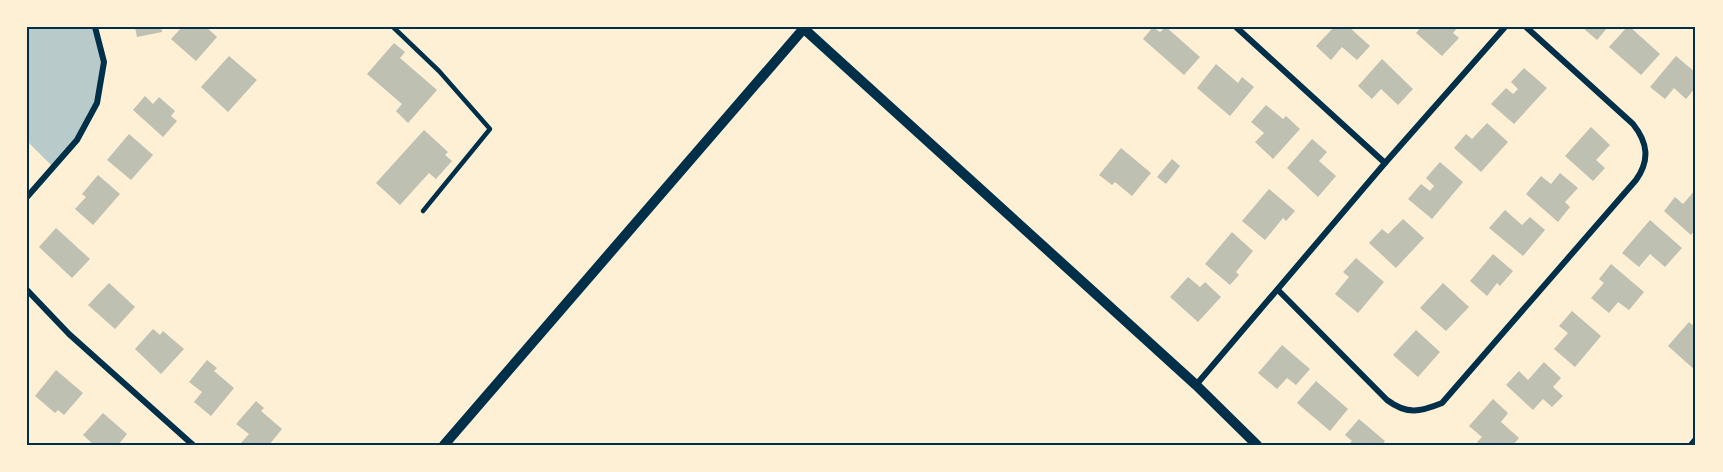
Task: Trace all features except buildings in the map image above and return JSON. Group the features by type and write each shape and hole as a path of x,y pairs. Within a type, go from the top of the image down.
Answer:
{"street":[{"path":"27,197 77,140 97,103 104,62 95,27"},
{"path":"444,445 804,27 1196,385 1257,445"},
{"path":"1236,27 1385,163"},
{"path":"1196,385 1385,163 1505,27"},
{"path":"1278,290 1396,407 1410,412 1428,409 1442,403 1636,180 1643,171 1647,157 1639,132 1633,124 1526,27"},
{"path":"27,290 69,334 193,445"},
{"path":"1691,445 1696,439"}],"lane":[{"path":"393,27 439,71 490,129 423,212"}],"shaded area":[{"path":"27,27 95,27 104,62 97,103 77,140 53,167 27,141"}]}
